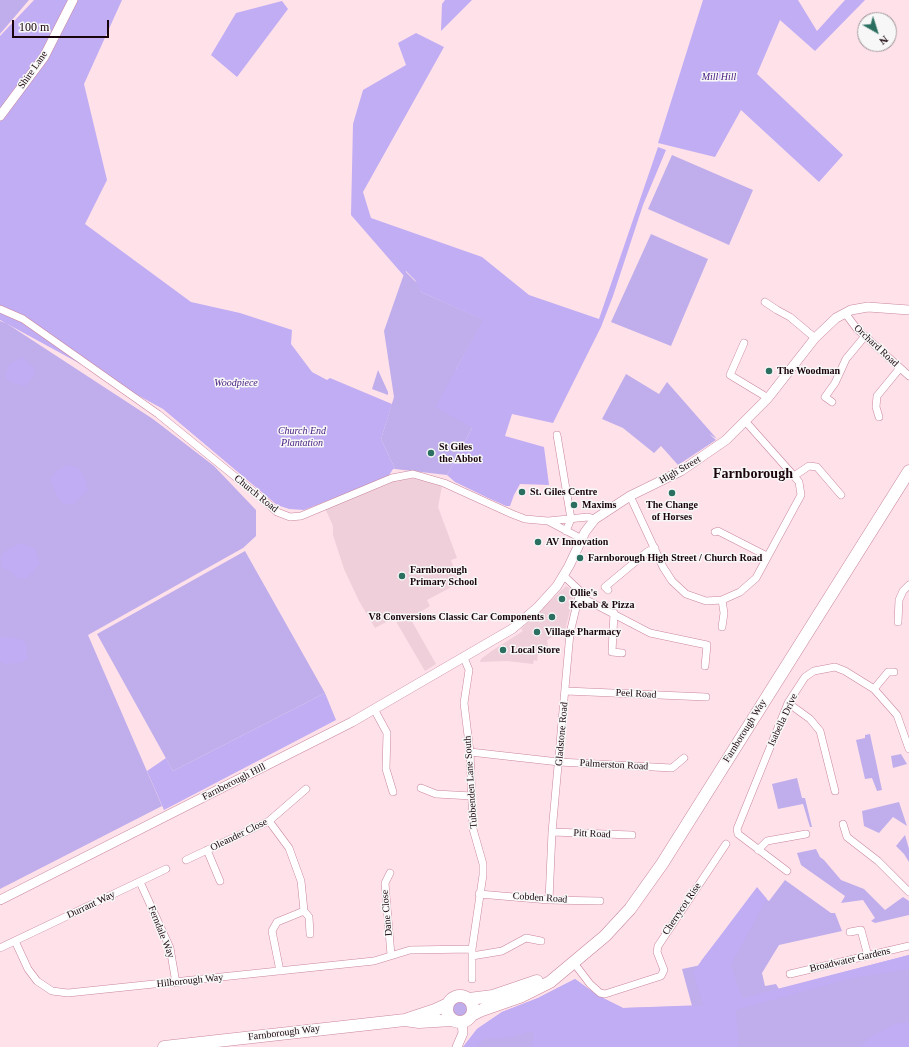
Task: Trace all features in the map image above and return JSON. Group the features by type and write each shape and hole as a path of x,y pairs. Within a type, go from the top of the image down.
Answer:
{"highway":[{"name":"Farnborough Way","path":"405,1020 419,1022 462,1019 532,992 550,982 560,972 574,963 614,927 654,875 909,471"},
{"name":"Farnborough Way","path":"469,998 484,998 498,995 560,972"},
{"path":"457,996 469,998 473,1006 462,1019 447,1012 448,1004 457,996"},
{"name":"Farnborough Way","path":"164,1047 405,1020 448,1004"}],"main road":[{"name":"Shire Lane","path":"0,116 44,57 74,0"},
{"name":"High Street","path":"464,658 522,622 546,600 564,576 582,539 595,518 630,496 672,476 726,440 746,422 768,398 815,338 845,313 868,307 909,310"},
{"name":"Farnborough Hill","path":"0,900 352,722 464,658"},
{"path":"457,1047 463,1033 462,1019"}],"street":[{"path":"765,302 790,317 815,338"},
{"name":"Church Road","path":"0,309 23,319 158,414 266,501 277,512 290,517 301,516 392,478 413,474 444,483 524,519 548,521 588,517 595,518"},
{"name":"Orchard Road","path":"845,313 854,326 909,376"},
{"path":"832,402 825,397 846,359 865,336"},
{"path":"744,343 730,375 768,398"},
{"path":"879,417 876,407 877,396 900,368"},
{"path":"630,496 663,567 672,581 686,594 706,600 722,600 740,592 756,578 800,499 800,486 794,476 746,422"},
{"path":"557,435 571,519 566,531"},
{"path":"794,476 809,466 818,468 841,495"},
{"name":"Church Road","path":"548,521 582,539"},
{"path":"715,532 718,531 767,556"},
{"path":"608,590 605,587 647,552 655,548"},
{"path":"564,576 579,589 579,596 650,633 707,645 705,666"},
{"path":"898,622 899,600 903,591 909,585"},
{"name":"Gladstone Road","path":"549,900 552,832 560,762 570,633 579,596"},
{"path":"722,600 724,614 722,627"},
{"path":"614,613 612,652 622,653"},
{"name":"Tubbenden Lane South","path":"464,658 469,670 464,702 470,752 473,829 483,864 483,876 479,894 472,952 472,979"},
{"name":"Isabella Drive","path":"758,850 738,834 737,829 788,703 805,677 822,669 840,668 874,689 897,715 909,748"},
{"path":"874,689 888,672 894,672"},
{"name":"Peel Road","path":"566,691 706,697"},
{"path":"788,703 810,720 820,731 835,791"},
{"path":"374,709 387,733 386,769 393,792"},
{"name":"Palmerston Road","path":"470,752 560,762 672,768 684,758"},
{"path":"421,788 436,794 472,796"},
{"name":"Oleander Close","path":"186,860 269,820 306,789"},
{"path":"269,820 289,848 301,881 304,911 309,917 310,934"},
{"path":"843,824 847,837 878,861 909,892"},
{"name":"Pitt Road","path":"552,832 632,835"},
{"path":"787,871 758,850 767,841 806,834"},
{"name":"Cherrycot Rise","path":"574,963 590,984 605,994 659,977 664,970 657,952 658,946 726,844"},
{"path":"207,850 220,881"},
{"name":"Durrant Way","path":"0,948 166,870"},
{"name":"Dane Close","path":"390,873 385,883 391,955"},
{"name":"Ferndale Way","path":"140,882 172,953 176,983"},
{"name":"Cobden Road","path":"479,894 549,900 600,901"},
{"path":"280,971 272,931 277,922 304,911"},
{"path":"850,932 861,930 868,956"},
{"name":"Hilborough Way","path":"16,941 34,978 40,984 52,991 73,993 374,961 410,950 472,952 502,951 526,938 541,941"},
{"name":"Broadwater Gardens","path":"790,974 909,946"}],"shaded area":[{"path":"0,0 29,0 0,34"},
{"path":"672,155 753,190 729,245 648,209"},
{"path":"651,234 708,259 671,346 611,322"},
{"path":"405,271 419,285 421,292 484,320 456,369 472,428 447,475 395,469 381,439 394,397 384,331"},
{"path":"0,321 6,323 153,419 214,466 256,510 256,536 243,548 88,635 162,806 0,889"},
{"path":"378,370 388,392 388,395 372,389"},
{"path":"626,374 659,394 667,382 717,439 709,434 716,440 678,465 661,446 654,453 623,428 602,419"},
{"name":"Farnborough Primary School","path":"418,478 442,486 438,507 457,558 451,560 459,583 427,600 430,606 410,618 436,664 425,671 394,618 375,628 359,601 344,569 333,535 333,526 325,508 396,480"},
{"path":"245,551 325,693 173,771 97,634"},
{"path":"566,586 575,591 565,630 547,640 548,647 539,646 537,661 534,660 533,664 507,661 480,662 481,659 493,650 523,631 521,629"},
{"path":"870,734 882,790 877,791 872,778 865,779 856,740 865,738 865,735"},
{"path":"901,754 907,764 893,768 891,756"},
{"path":"797,778 802,798 805,798 812,827 810,827 803,804 778,809 772,784"},
{"path":"899,802 907,826 893,817 879,833 864,826 862,811"},
{"path":"905,835 909,849 909,862 896,846"},
{"path":"816,849 820,857 841,880 864,889 885,910 903,897 909,901 909,915 875,923 871,921 875,918 863,900 841,903 845,896 801,865 797,853"},
{"path":"785,880 831,913 835,913 842,931 779,945 762,973 765,986 776,984 779,989 909,955 909,1047 463,1047 477,1029 502,1012 538,998 575,979 597,995 623,1008 692,1006 682,969 701,965 701,961 755,892 769,901"},
{"path":"456,1000 464,1000 469,1005 467,1016 464,1018 456,1018 451,1013 451,1005"}],"green space":[{"name":"Woodpiece","path":"34,0 122,0 84,84 107,180 85,224 191,302 240,313 292,330 291,344 312,372 327,380 330,378 392,404 381,439 395,469 393,469 388,477 304,510 289,509 277,505 163,409 0,320 0,36"},
{"path":"445,0 472,0 441,31 442,4"},
{"name":"Mill Hill","path":"703,0 798,0 817,31 845,0 865,0 815,51 780,20 757,74 843,155 819,182 741,110 715,157 658,143"},
{"path":"282,1 288,9 237,77 211,55 236,13"},
{"path":"416,33 444,47 363,192 371,218 482,257 529,295 599,319 658,147 666,150 643,205 613,296 601,327 553,423 512,414 505,436 544,447 549,485 520,484 510,506 506,506 455,482 447,475 472,428 435,407 483,320 421,292 415,280 406,271 404,276 351,215 353,124 363,90 406,65 398,43"},
{"path":"22,357 35,368 34,376 25,387 6,380 6,373 9,364"},
{"path":"68,465 79,468 86,480 88,491 74,504 63,504 57,496 50,479 56,471"},
{"path":"20,543 35,548 40,564 28,578 17,579 11,572 1,567 1,556 8,549"},
{"path":"2,636 24,640 27,646 28,659 21,663 11,663 7,665 0,662 0,638"},
{"path":"325,693 336,720 164,810 147,771 166,758 173,771"},
{"path":"757,887 767,899 731,965 742,998 909,955 909,969 853,978 736,1010 739,1047 532,1047 533,1031 507,1038 484,1039 477,1047 463,1047 477,1029 502,1012 538,998 575,979 597,995 623,1008 703,1005 693,972"},
{"path":"896,1023 909,1023 909,1047 859,1047 870,1037"}],"place":[{"name":"The Woodman","path":"769,371"},
{"name":"St Giles the Abbot","path":"431,453"},
{"name":"St. Giles Centre","path":"522,492"},
{"name":"The Change of Horses","path":"672,493"},
{"name":"Maxims","path":"574,505"},
{"name":"AV Innovation","path":"538,542"},
{"name":"Farnborough High Street / Church Road","path":"580,558"},
{"name":"Farnborough Primary School","path":"402,576"},
{"name":"Ollie's Kebab & Pizza","path":"562,599"},
{"name":"V8 Conversions Classic Car Components","path":"552,617"},
{"name":"Village Pharmacy","path":"537,632"},
{"name":"Local Store","path":"503,650"}],"district":[{"name":"Farnborough","path":"753,474"}],"park label":[{"name":"Church End Plantation","path":"302,436"}]}
